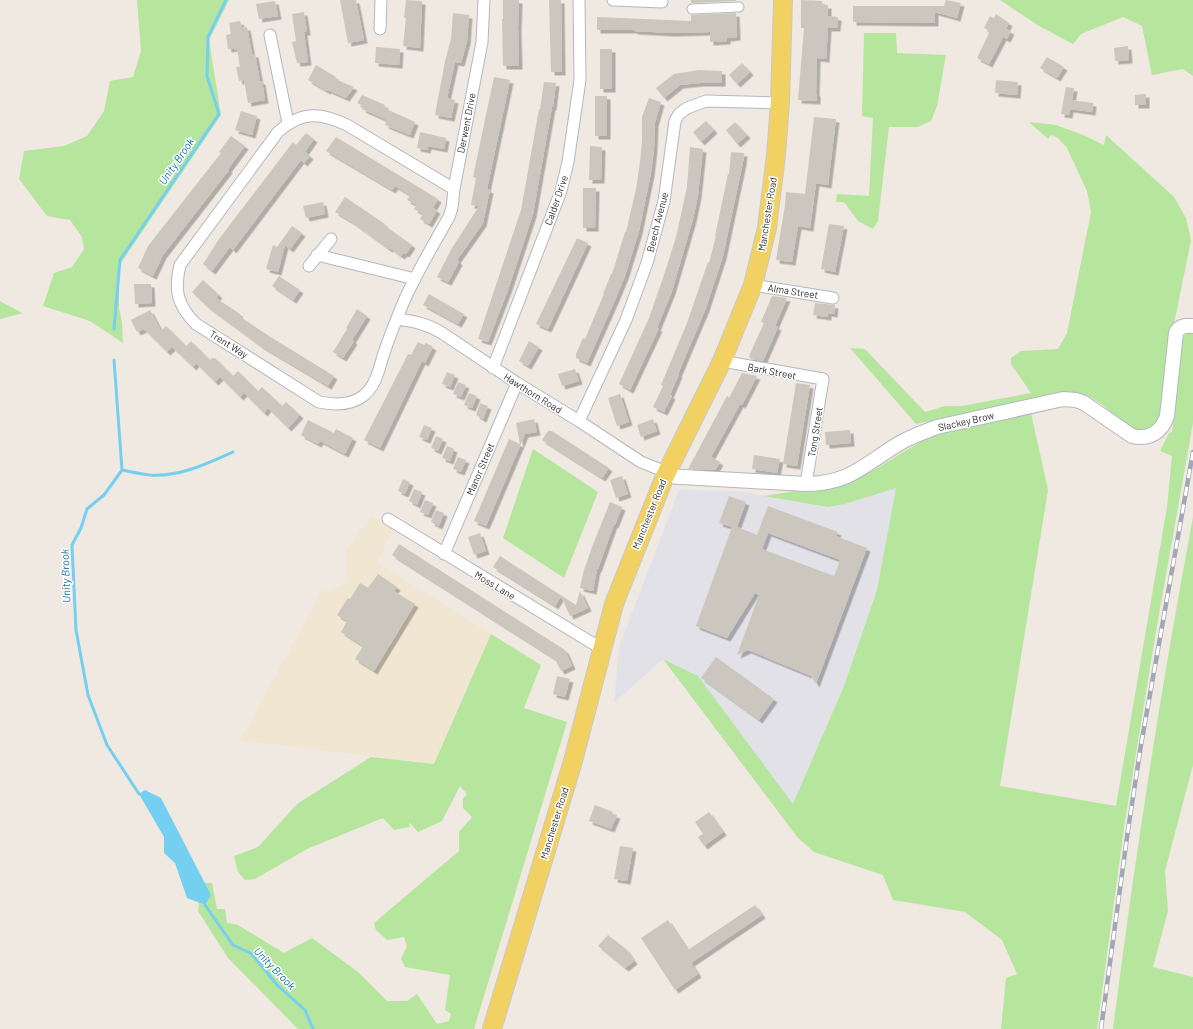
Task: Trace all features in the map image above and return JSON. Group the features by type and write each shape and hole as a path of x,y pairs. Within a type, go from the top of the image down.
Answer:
{"main road":[{"name":"Manchester Road","path":"492,1029 573,761 614,604 666,474 722,361 753,285 767,228 776,155 780,103 784,0"}],"street":[{"path":"380,0 380,29"},
{"name":"Derwent Drive","path":"435,242 452,208 454,189 482,42 484,0"},
{"name":"Calder Drive","path":"493,368 561,191 568,162 580,80 579,0"},
{"path":"613,0 662,2"},
{"path":"692,9 738,7"},
{"path":"270,35 288,123"},
{"name":"Beech Avenue","path":"579,421 626,320 647,263 664,201 675,121 679,114 691,106 706,102 780,103"},
{"name":"Trent Way","path":"435,242 415,279 397,319 375,382 369,390 352,402 330,405 319,402 196,324 186,314 179,302 177,278 180,265 278,132 288,123 301,117 317,115 332,117 454,189"},
{"path":"309,266 331,239"},
{"path":"317,256 415,279"},
{"name":"Alma Street","path":"753,285 833,298"},
{"name":"Hawthorn Road","path":"397,319 416,321 429,325 493,368 579,421 641,462 666,474"},
{"name":"Slackey Brow","path":"666,474 806,484 828,483 848,477 899,444 922,432 937,427 1057,400 1070,399 1084,403 1127,433 1138,437 1150,436 1159,430 1165,421 1176,333 1177,330 1188,326"},
{"name":"Bark Street","path":"722,361 823,379"},
{"name":"Tong Street","path":"806,484 823,379"},
{"name":"Manor Street","path":"444,554 517,383"},
{"name":"Moss Lane","path":"388,519 602,649"}],"shaded area":[{"path":"897,487 877,590 844,686 793,805 697,676 663,659 614,703 619,647 679,490 738,491 828,507 845,504"},
{"path":"372,516 393,528 377,563 491,634 434,764 240,740 321,593 348,582 346,550"}],"green space":[{"path":"137,0 229,0 209,40 221,115 119,266 119,308 122,322 123,343 90,321 43,306 54,273 72,267 84,249 82,237 70,220 47,216 19,179 24,151 64,146 87,136 104,111 110,81 133,77 141,51"},
{"path":"1000,0 1193,0 1193,76 1183,69 1152,75 1142,26 1123,17 1081,34 1073,44 1039,26"},
{"path":"864,33 896,33 897,53 946,55 937,106 931,121 918,127 889,127 878,221 873,229 858,221 844,202 836,202 837,194 869,196 873,118 862,116"},
{"path":"1029,122 1056,125 1104,145 1106,135 1174,197 1186,218 1191,240 1174,324 1163,413 1153,429 1143,431 1130,427 1100,403 1084,394 1065,392 916,424 850,348 865,349 925,412 945,406 962,406 1031,393 1011,364 1011,358 1021,351 1058,349 1067,333 1091,212 1087,191 1067,148 1058,138 1051,135 1048,139"},
{"path":"0,301 22,313 23,313 0,319"},
{"path":"1187,332 1193,332 1193,423 1155,637 1124,828 1097,1029 1001,1029 1006,978 1017,974 1002,940 965,912 893,900 883,875 814,852 798,838 663,659 698,676 793,804 844,686 877,590 896,488 845,504 828,507 764,496 840,486 868,474 911,447 933,436 1031,413 1048,490 1000,786 1116,806 1167,507 1172,456 1160,451 1169,433 1172,432 1183,338"},
{"path":"533,449 598,492 564,578 503,538"},
{"path":"1193,517 1193,765 1165,871 1168,911 1153,967 1193,977 1193,1029 1113,1029 1149,772"},
{"path":"491,634 541,665 524,708 567,722 474,1029 298,1029 228,958 198,911 199,903 205,905 210,895 204,883 212,883 217,909 225,909 227,923 238,925 284,953 312,938 358,972 387,1001 407,1001 417,994 437,1024 449,1021 451,1014 445,1010 450,975 405,967 401,959 407,946 404,937 387,940 376,930 374,923 459,851 459,832 472,817 463,808 463,799 467,794 460,786 442,821 418,832 409,822 410,827 394,830 383,818 307,849 255,879 245,880 238,872 234,856 258,847 297,804 371,757 434,764"}],"water":[{"path":"145,790 161,798 211,895 205,905 187,898 175,863 164,853 164,837 139,794"}],"building":[{"path":"340,0 356,0 364,40 348,43"},
{"path":"406,0 422,1 420,48 403,46"},
{"path":"503,0 519,0 519,66 503,66"},
{"path":"549,0 561,0 562,72 551,72"},
{"path":"691,0 736,0 736,1 691,3"},
{"path":"801,0 822,1 822,5 828,5 828,16 838,17 837,28 828,28 826,59 817,58 817,101 798,100 804,28 801,28"},
{"path":"946,0 961,3 957,18 935,12 935,23 853,22 853,6 944,6"},
{"path":"275,1 278,16 259,19 256,4"},
{"path":"304,12 307,32 304,32 308,62 297,63 292,42 296,41 292,14"},
{"path":"453,13 469,15 467,41 461,63 455,62 447,98 455,100 451,118 435,115 445,61 451,39"},
{"path":"736,13 737,37 727,38 727,41 710,42 710,32 671,33 634,30 597,30 597,17 691,21 691,15"},
{"path":"996,14 1009,23 1006,29 1011,31 1007,39 1003,37 989,64 977,58 990,31 984,28 990,16 994,18"},
{"path":"240,21 242,28 247,27 252,54 255,54 260,81 262,81 265,100 248,103 244,80 239,81 236,67 240,67 237,49 228,49 226,35 231,34 229,23"},
{"path":"1128,46 1129,60 1115,61 1114,48"},
{"path":"376,47 400,49 399,65 375,63"},
{"path":"600,49 612,49 612,89 600,89"},
{"path":"1047,57 1064,67 1057,78 1040,68"},
{"path":"742,63 750,72 737,84 729,75"},
{"path":"316,65 336,77 335,79 354,87 346,98 328,90 327,91 308,80"},
{"path":"699,70 722,71 722,83 680,85 664,98 656,88 674,74"},
{"path":"494,77 510,80 487,189 490,190 483,223 457,260 459,262 448,282 437,277 452,248 479,206 471,205 476,178 473,177"},
{"path":"996,80 1018,82 1017,95 995,93"},
{"path":"544,82 556,83 533,214 509,287 488,342 478,339 521,210"},
{"path":"1066,87 1074,88 1072,100 1093,103 1092,112 1070,109 1069,115 1061,114"},
{"path":"1146,94 1146,105 1135,105 1135,95"},
{"path":"362,95 385,105 384,108 415,122 410,135 385,125 387,120 362,109 363,106 357,103"},
{"path":"595,96 607,96 607,136 595,136"},
{"path":"649,98 661,102 655,123 651,173 639,231 625,276 587,363 576,358 576,354 583,338 585,339 604,294 626,232 636,189 640,162 642,117"},
{"path":"241,111 257,116 252,135 235,130"},
{"path":"814,117 836,119 828,185 816,183 810,228 798,226 792,262 776,260 786,192 805,194"},
{"path":"706,121 714,130 701,142 693,132"},
{"path":"735,122 747,135 737,144 726,130"},
{"path":"420,132 446,138 444,149 428,146 427,150 417,148"},
{"path":"306,133 314,139 305,152 310,156 304,163 301,160 233,250 230,247 212,271 203,264 219,239 293,142 296,145"},
{"path":"231,136 245,146 228,169 229,170 163,255 153,276 138,268 148,246 221,153 219,152"},
{"path":"336,137 438,199 433,208 437,210 429,224 420,219 423,214 414,209 417,205 407,200 410,195 395,186 392,190 326,151"},
{"path":"590,146 602,147 601,180 589,180"},
{"path":"690,147 703,149 698,195 693,219 672,291 657,328 659,328 630,390 619,384 649,318 676,237 687,187"},
{"path":"731,152 744,153 723,256 706,308 678,374 670,395 672,396 664,412 653,407 663,386 661,385 687,323 708,262 709,263 729,174"},
{"path":"583,188 596,188 595,228 583,228"},
{"path":"345,197 385,224 384,225 412,245 406,254 404,253 401,256 390,248 389,249 352,222 335,212"},
{"path":"323,202 325,214 306,218 303,206"},
{"path":"829,224 844,226 835,272 821,269"},
{"path":"292,226 302,233 290,249 285,245 278,272 266,269 273,245 277,247"},
{"path":"577,238 588,243 548,329 536,324"},
{"path":"279,276 300,290 293,300 272,286"},
{"path":"203,280 219,295 216,298 240,314 239,316 334,376 328,386 261,346 208,307 192,292"},
{"path":"134,284 151,284 152,303 135,304"},
{"path":"429,294 464,314 458,324 423,305"},
{"path":"772,296 787,298 775,326 778,327 763,361 751,359 749,356 764,323 761,322"},
{"path":"815,303 835,305 834,314 828,313 828,317 813,315"},
{"path":"357,309 367,316 343,358 333,352"},
{"path":"150,310 161,331 166,326 186,346 191,341 210,360 215,358 233,376 238,371 258,391 262,387 282,406 286,402 300,415 288,428 268,408 264,413 244,393 240,397 220,377 215,382 196,363 193,367 172,347 167,352 144,329 137,332 131,320"},
{"path":"529,341 539,347 528,366 519,361"},
{"path":"418,342 424,345 426,343 433,347 425,363 422,361 380,448 364,440 408,354 411,355"},
{"path":"575,369 579,381 562,386 558,374"},
{"path":"447,372 455,375 450,387 442,384"},
{"path":"742,373 757,376 742,405 740,404 711,457 720,462 715,470 688,469 727,396 729,398"},
{"path":"458,382 466,385 461,397 453,394"},
{"path":"796,383 810,385 797,466 783,464"},
{"path":"469,393 477,396 472,408 464,405"},
{"path":"620,394 629,422 617,426 608,398"},
{"path":"480,403 488,406 483,419 476,415"},
{"path":"534,419 537,432 525,434 486,526 474,521 509,439 520,444 516,423"},
{"path":"653,419 657,431 641,437 637,425"},
{"path":"308,420 334,433 336,429 353,438 345,454 320,441 318,444 301,435"},
{"path":"424,425 432,428 427,440 419,437"},
{"path":"850,430 851,443 826,445 825,432"},
{"path":"548,431 552,431 609,468 602,478 542,440"},
{"path":"436,436 443,439 438,451 431,448"},
{"path":"447,446 454,449 450,461 442,458"},
{"path":"754,455 780,459 777,473 752,469"},
{"path":"458,457 466,460 461,472 453,469"},
{"path":"622,476 628,494 616,498 610,480"},
{"path":"403,479 410,482 405,494 398,491"},
{"path":"414,489 422,492 417,505 409,501"},
{"path":"729,496 746,502 737,527 757,535 768,506 838,532 836,536 867,548 816,684 811,676 748,650 737,655 759,595 755,593 727,638 696,626 732,527 719,523","holes":["768,533 840,560 834,576 762,549"]},
{"path":"425,500 433,503 428,515 420,512"},
{"path":"610,502 622,507 597,569 593,591 580,588 584,570 592,547"},
{"path":"436,510 444,513 439,526 431,522"},
{"path":"480,533 486,551 474,555 468,537"},
{"path":"399,544 565,650 572,666 561,671 555,659 392,555"},
{"path":"500,556 576,605 580,591 588,608 570,616 561,596 555,606 493,567"},
{"path":"378,574 397,587 394,591 415,604 374,671 355,659 363,646 341,632 347,621 337,615 348,598 350,599 360,583 368,588"},
{"path":"716,657 774,699 759,720 701,678"},
{"path":"557,676 570,679 565,697 553,694"},
{"path":"595,805 617,815 611,829 589,821"},
{"path":"709,812 723,832 704,846 698,837 703,834 695,822"},
{"path":"620,846 633,848 627,881 614,879"},
{"path":"755,905 762,915 691,963 698,974 675,990 641,938 668,920 688,950"},
{"path":"608,935 626,949 634,961 625,968 598,946"}],"waterway":[{"name":"Unity Brook","path":"114,329 120,260 219,114 207,76 208,37 226,0"},
{"name":"Unity Brook","path":"114,360 122,470 104,495 87,509 81,528 72,545 76,630 88,695 107,745 139,794"},
{"path":"122,470 150,475 172,474 193,469 233,452"},
{"name":"Unity Brook","path":"205,905 233,945 252,954 277,985 305,1010 313,1029"}],"railway":[{"path":"1101,1029 1141,745 1193,452"}]}
